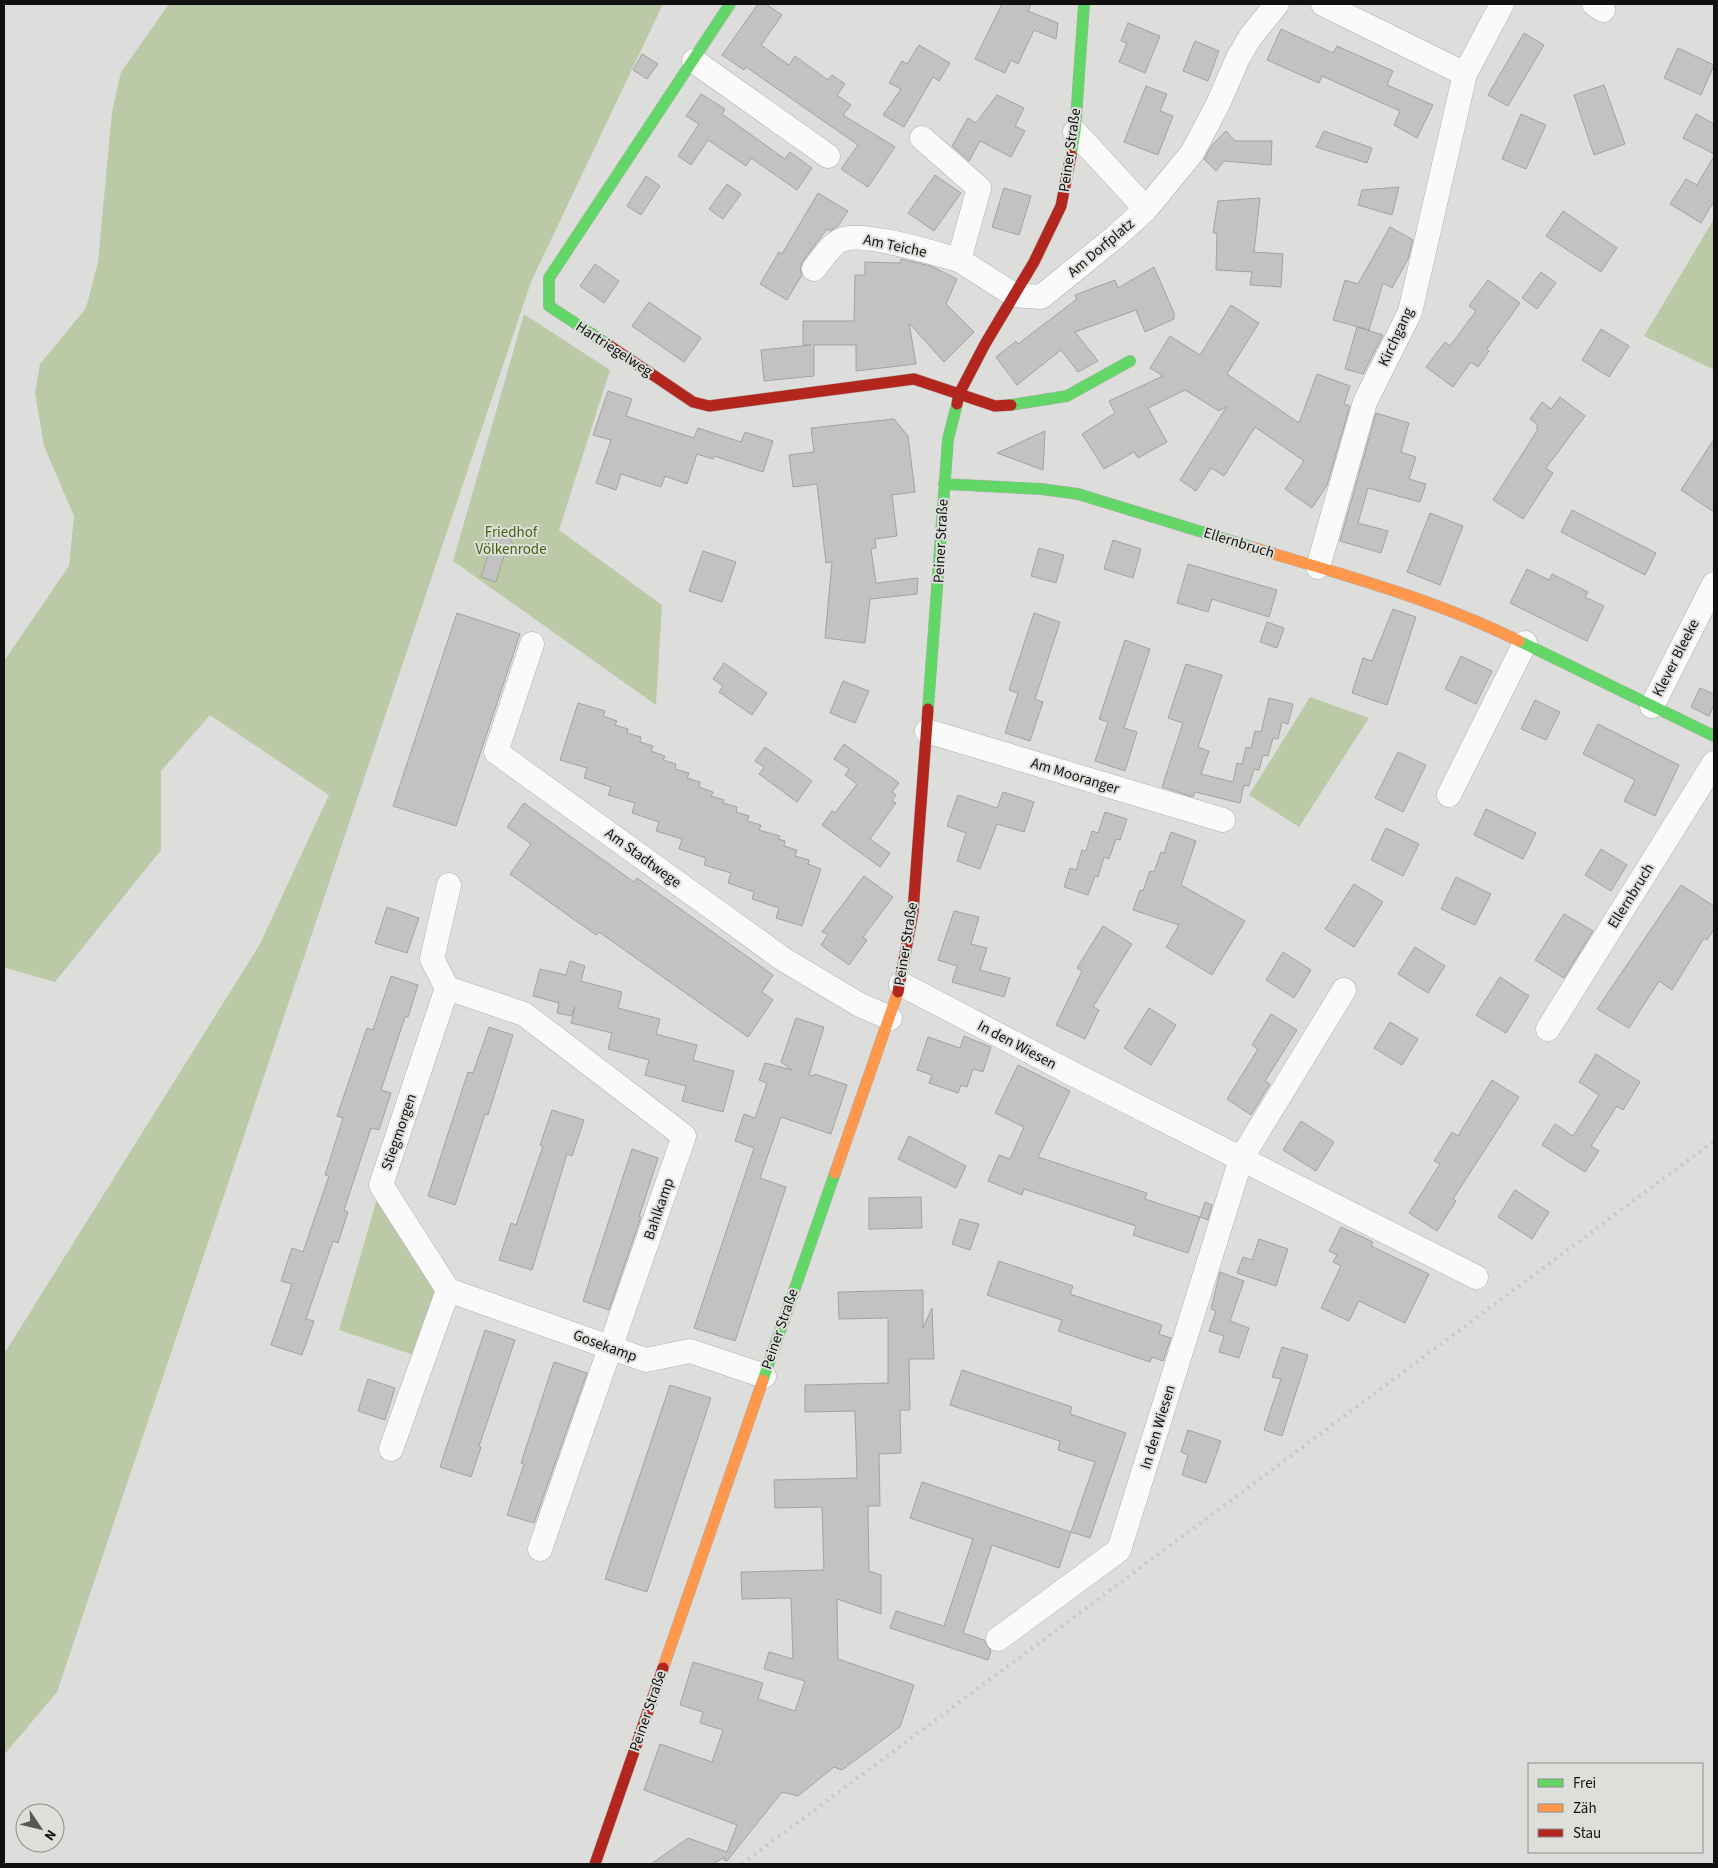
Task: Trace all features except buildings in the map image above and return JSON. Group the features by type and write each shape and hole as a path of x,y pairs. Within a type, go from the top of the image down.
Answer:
{"main road":[{"name":"Hartriegelweg","path":"730,4 694,62 549,278 549,306 693,402 709,406 914,379 959,394"},
{"name":"Peiner Straße","path":"595,1864 901,984 913,912 948,439 959,394 985,344 1050,232 1061,206 1075,132 1084,4"},
{"path":"959,394 995,406 1053,400 1068,396 1130,361"},
{"name":"Ellernbruch","path":"944,484 1041,489 1078,494 1436,605 1484,623 1714,736"}],"street":[{"path":"1139,216 1192,153 1218,104 1238,58 1251,36 1277,4"},
{"path":"1323,4 1464,74"},
{"name":"Kirchgang","path":"1318,567 1364,402 1410,312 1464,74 1502,4"},
{"path":"694,62 828,156"},
{"name":"Am Dorfplatz","path":"1014,295 1040,297 1139,216 1075,132"},
{"path":"922,138 980,188 959,260"},
{"name":"Am Teiche","path":"814,269 830,248 843,239 861,238 959,260 1014,295"},
{"name":"Klever Bleeke","path":"1652,706 1714,584"},
{"path":"1449,795 1525,643"},
{"name":"Am Stadtwege","path":"532,644 496,752 783,959 860,1005 890,1018"},
{"name":"Am Mooranger","path":"926,731 1223,820"},
{"name":"Ellernbruch","path":"1548,1029 1714,763"},
{"path":"447,988 432,958 449,885"},
{"name":"In den Wiesen","path":"901,984 1241,1159 1476,1277"},
{"name":"Stiegmorgen","path":"447,988 380,1185 448,1290"},
{"name":"Bahlkamp","path":"447,988 524,1014 684,1136 540,1549"},
{"name":"In den Wiesen","path":"998,1639 1119,1550 1241,1159 1344,990"},
{"path":"391,1449 448,1290"},
{"name":"Gosekamp","path":"448,1290 646,1360 690,1351 764,1376"}],"green space":[{"path":"169,4 663,4 531,282 57,1692 4,1755 4,1354 260,944 329,795 210,715 161,771 161,850 55,982 6,968 4,965 4,661 69,566 74,516 44,446 35,393 40,364 86,308 98,262 112,112 121,72"},
{"path":"1714,219 1714,370 1644,336"},
{"name":"Friedhof Völkenrode","path":"524,314 610,370 559,530 662,605 656,705 453,561"},
{"path":"1310,697 1369,718 1299,827 1249,795"},
{"path":"381,1185 448,1290 423,1358 339,1330"}],"railway":[{"path":"742,1864 1714,1141"}],"traffic: fast":[{"path":"610,346 549,306 549,278 730,4"},
{"path":"1071,155 1075,132 1084,4"},
{"path":"1011,405 1067,396 1130,361"},
{"path":"928,709 948,439 957,404"},
{"path":"944,484 1041,489 1078,494 1251,547"},
{"path":"1519,641 1714,736"},
{"path":"763,1380 835,1173"}],"traffic: slow":[{"path":"1251,547 1421,600 1454,612 1519,641"},
{"path":"835,1173 898,992"},
{"path":"663,1668 763,1380"}],"traffic: jam":[{"path":"957,404 959,394 985,344 1034,262 1061,206 1071,155"},
{"path":"610,346 693,402 709,406 914,379 995,406 1011,405"},
{"path":"898,992 913,912 928,709"},
{"path":"595,1864 663,1668"}]}
